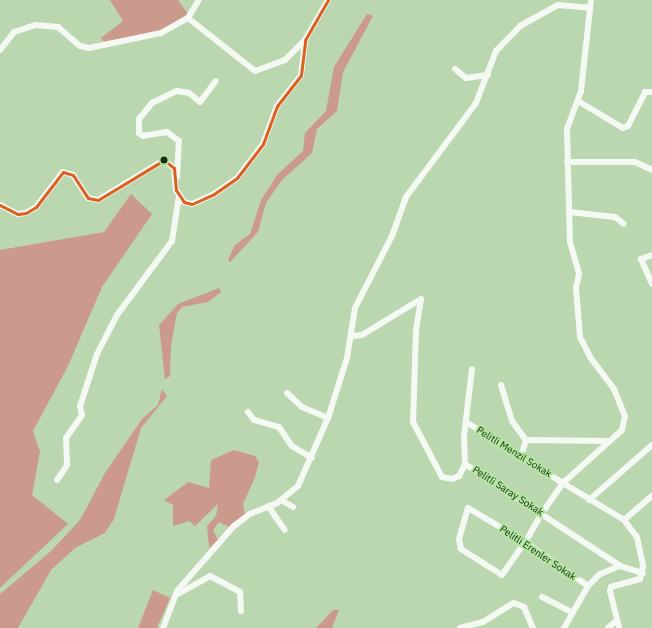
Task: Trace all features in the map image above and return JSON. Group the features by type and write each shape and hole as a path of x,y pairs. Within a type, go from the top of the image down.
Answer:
{"street":[{"path":"0,50 14,32 36,25 58,27 80,46 89,48 161,33 188,18 199,0"},
{"path":"188,18 255,71 285,60 305,40 328,0"},
{"path":"525,542 542,513 563,483 607,441 622,430 625,416 614,389 590,357 580,337 576,288 579,274 570,242 567,129 578,101 591,0"},
{"path":"163,628 176,595 234,526 281,500 298,486 312,458 328,418 351,336 354,308 392,236 406,197 468,115 488,75 492,60 502,44 535,15 557,2 590,8"},
{"path":"179,196 188,203 199,202 224,188 247,165 270,132 277,106 301,75 305,40"},
{"path":"455,69 466,78 488,75"},
{"path":"176,188 179,141 167,132 143,136 139,133 139,119 152,103 177,91 189,93 200,102 216,81"},
{"path":"578,101 624,128 628,126 645,92 652,92"},
{"path":"0,205 18,214 26,213 36,207 63,172 73,174 88,198 98,200 164,160 174,168 176,188 179,196 172,242 117,315 97,354 80,406 82,415 66,438 67,465 57,480"},
{"path":"567,162 635,162 652,170"},
{"path":"569,212 615,217 624,224"},
{"path":"652,255 641,259 652,284"},
{"name":"Pelitli Saray Sokak","path":"351,336 362,335 421,299 416,329 413,422 442,477 452,479 459,476 465,464 542,513 620,566 643,574"},
{"path":"465,464 466,422 472,369"},
{"path":"501,385 512,420 526,440"},
{"path":"287,393 302,407 328,418"},
{"path":"248,412 254,420 279,427 292,446 312,458"},
{"name":"Pelitli Menzil Sokak","path":"466,422 589,500 624,520"},
{"path":"526,440 607,441"},
{"path":"521,456 526,440"},
{"path":"589,500 652,445"},
{"path":"619,628 609,600 611,587 635,583 643,574 637,537 624,520 652,496"},
{"path":"281,500 293,507"},
{"path":"268,506 285,530"},
{"name":"Pelitli Erenler Sokak","path":"525,542 502,575 461,549 459,539 468,508 525,542 588,586 564,628"},
{"path":"588,586 600,574 620,566"},
{"path":"176,595 210,576 240,592 241,611"},
{"path":"542,597 572,612"},
{"path":"460,628 483,622 514,603 524,607 533,628"},
{"path":"608,628 616,621"}],"shaded area":[{"path":"110,0 178,0 188,14 161,30 105,43 101,38 123,21"},
{"path":"367,14 373,16 343,72 337,111 317,129 312,153 282,180 266,203 258,232 230,262 228,260 235,245 250,234 261,200 278,174 303,151 305,133 326,111 334,67"},
{"path":"131,194 152,214 102,287 68,366 33,431 40,452 32,495 68,524 0,588 0,250 104,232"},
{"path":"219,288 221,292 208,302 182,307 177,313 171,345 170,376 165,379 159,325 178,304"},
{"path":"162,389 167,396 141,428 114,519 105,533 75,548 51,570 18,628 0,628 0,594 51,551 80,520 105,473 142,419 158,405"},
{"path":"234,450 255,456 259,462 255,477 243,504 245,514 229,527 219,522 213,530 218,540 209,548 207,526 216,516 218,504 195,526 189,521 173,526 173,505 164,500 188,482 209,488 211,460"},
{"path":"153,590 170,598 157,628 138,628"},
{"path":"333,610 339,610 332,628 316,628"}],"transit line":[{"path":"0,205 18,214 26,213 36,207 63,172 73,175 88,198 98,200 164,160 174,168 176,190 184,202 192,204 214,194 237,178 263,144 277,106 301,75 305,40 328,0"}]}
